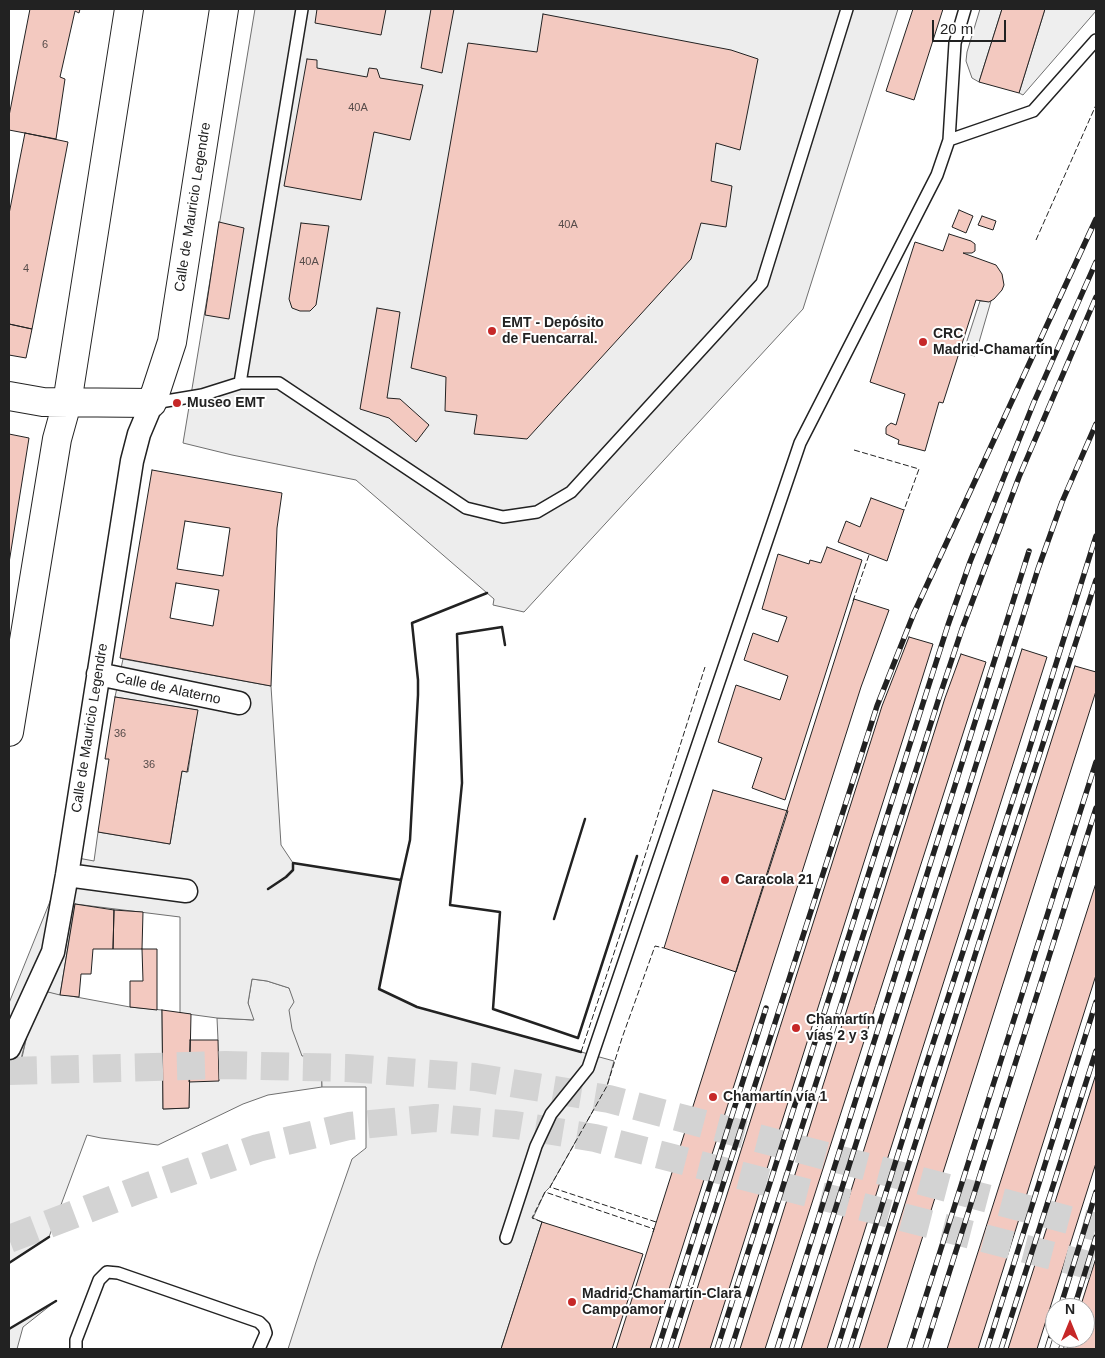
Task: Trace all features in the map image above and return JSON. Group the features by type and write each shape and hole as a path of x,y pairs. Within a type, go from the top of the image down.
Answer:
{"street":[{"path":"9,732 58,439 68,403 129,9"},
{"name":"Calle de Mauricio Legendre","path":"9,1048 53,952 67,875 132,461 139,434 152,403 172,342 224,9"},
{"path":"9,396 43,402 152,403"},
{"name":"Calle de Alaterno","path":"98,674 239,703"},
{"path":"67,875 186,891"}],"lane":[{"path":"240,383 302,9"},
{"path":"152,403 202,395 240,383 279,383 466,508 503,517 537,512 571,492 762,283 847,9"},
{"path":"506,1238 536,1146 551,1114 588,1068 800,443 937,175 949,140 954,42 966,9"},
{"path":"949,140 1032,111 1096,40"},
{"path":"76,1349 76,1340 100,1280 107,1272 118,1273 259,1322 264,1327 266,1333 259,1349"}],"shaded area":[{"name":"EMT - Depósito de Fuencarral.","path":"255,9 898,9 803,309 524,612 493,605 494,599 356,480 183,443"},
{"path":"980,9 1002,9 979,82 972,78 966,61"},
{"path":"1045,9 1096,9 1096,11 1023,95 1019,93"},
{"path":"980,301 991,301 975,356 963,353"},
{"path":"123,659 271,686 281,845 293,863 401,880 379,989 417,1007 614,1061 607,1086 550,1187 545,1192 533,1218 542,1222 501,1349 288,1349 352,1159 366,1148 366,1087 322,1087 321,1055 302,1056 292,1029 289,1010 294,1002 289,988 267,981 252,979 248,1003 254,1020 180,1013 180,917 75,904 60,995 44,991 28,1031 20,1063 11,1067 9,1071 9,1003 57,884 78,858 94,861 98,832 170,844 182,771 188,772 197,710 115,697"},
{"path":"252,979 267,981 289,988 321,1055 322,1087 268,1095 243,1104 158,1145 87,1135 49,1237 9,1263 9,1071 11,1067 21,1062 28,1031 44,991 130,1007 162,1010 163,1109 189,1108 189,1082 218,1040 217,1018 253,1020 248,1003"},
{"path":"56,1301 23,1327 17,1349 9,1349 9,1329"}],"building":[{"path":"30,9 80,9 79,13 75,11 60,77 65,79 56,139 9,130 9,116"},
{"path":"317,9 386,9 381,35 315,23"},
{"path":"431,9 454,9 442,73 421,68"},
{"path":"913,9 943,9 914,100 886,91"},
{"path":"1002,9 1045,9 1019,93 979,82"},
{"path":"543,14 731,50 758,59 740,150 716,143 711,181 732,186 726,227 701,223 691,259 527,439 474,434 477,415 445,411 446,377 411,368 468,43 537,52"},
{"path":"307,59 317,60 317,68 367,77 369,68 377,69 380,78 423,85 410,140 374,132 361,200 284,186"},
{"path":"25,133 68,142 32,329 9,324 9,214"},
{"path":"959,210 973,216 966,233 952,227"},
{"path":"982,216 996,221 993,230 978,225"},
{"path":"219,222 244,228 229,319 205,315"},
{"path":"301,223 329,226 316,305 310,311 300,311 292,308 289,299"},
{"name":"CRC Madrid-Chamartín","path":"949,234 975,244 975,251 963,253 996,265 1002,274 1004,285 1002,290 989,302 976,300 943,403 939,402 925,451 898,444 899,440 886,434 887,426 891,423 896,425 905,394 870,382 915,242 943,251"},
{"path":"377,308 400,312 387,398 400,399 429,425 416,442 389,418 360,409"},
{"path":"9,324 32,329 26,358 9,355"},
{"path":"9,434 29,438 9,563"},
{"path":"152,470 282,493 277,528 271,686 120,658","holes":["185,521 230,528 223,576 177,569","176,583 219,590 213,626 170,618"]},
{"path":"871,498 904,510 887,561 838,542 846,521 860,527"},
{"path":"827,547 862,560 785,800 752,788 762,758 718,742 736,685 780,700 788,676 744,660 753,633 778,642 787,617 762,609 778,554 809,564 810,560 821,563"},
{"name":"Chamartín vía 1","path":"854,599 889,610 861,687 650,1349 616,1349"},
{"name":"Chamartín vías 2 y 3","path":"909,637 933,644 710,1349 678,1349 882,706"},
{"path":"1022,649 1047,657 827,1349 801,1349"},
{"path":"961,654 986,662 765,1349 740,1349 945,698"},
{"path":"1075,666 1096,672 1096,691 887,1349 859,1349"},
{"path":"115,697 198,710 187,772 182,771 170,844 98,832 109,759 105,759"},
{"name":"Caracola 21","path":"713,790 788,811 736,972 664,948"},
{"path":"1096,883 1096,975 978,1349 947,1349"},
{"path":"75,904 114,910 113,949 93,949 91,974 81,974 79,997 60,995"},
{"path":"114,910 143,912 142,949 113,949"},
{"path":"142,949 157,949 157,1010 130,1007 130,981 143,981"},
{"path":"162,1010 191,1014 189,1108 163,1109"},
{"path":"190,1040 218,1040 219,1081 189,1082"},
{"path":"1096,1074 1096,1163 1053,1298 1045,1298 1045,1324 1037,1349 1008,1349"},
{"name":"Madrid-Chamartín-Clara Campoamor","path":"542,1222 643,1254 612,1349 501,1349"},
{"path":"1096,1258 1096,1349 1067,1349 1095,1348 1095,1298 1083,1298"}],"tunnel":[{"path":"9,1071 225,1065 347,1068 475,1077 609,1099 1096,1227"},
{"path":"9,1239 143,1188 258,1148 349,1126 435,1118 515,1125 595,1138 1096,1267"}],"railway":[{"path":"670,1349 877,706 914,613 1096,219"},
{"path":"717,1349 948,625 970,562 1034,402 1096,262"},
{"path":"731,1349 962,629 1019,477 1096,297"},
{"path":"791,1349 1038,569 1062,502 1096,424"},
{"path":"837,1349 1096,536"},
{"path":"777,1349 1029,551"},
{"path":"850,1349 1096,580"},
{"path":"909,1349 1096,762"},
{"path":"925,1349 1096,808"},
{"path":"987,1349 1096,1002"},
{"path":"658,1349 766,1008"},
{"path":"1001,1349 1096,1051"},
{"path":"1063,1298 1096,1192"},
{"path":"1077,1298 1096,1237"}],"fence":[{"path":"1036,240 1096,105"},
{"path":"854,450 919,469 904,510"},
{"path":"853,601 869,555"},
{"path":"417,1007 581,1052 705,667"},
{"path":"656,1222 550,1187 607,1086 655,946 664,948"},
{"path":"542,1222 532,1218 545,1192 654,1229 653,1232"}],"wall":[{"path":"268,889 293,870 293,863 401,880 410,840 418,695 412,623 487,593"},
{"path":"505,645 502,627 457,634 462,783 450,905 500,912 493,1009 578,1038 637,856"},
{"path":"554,919 585,819"},
{"path":"401,880 379,989 417,1007 581,1052"},
{"path":"9,1263 49,1237"},
{"path":"9,1329 56,1301"}],"place":[{"name":"EMT - Depósito de Fuencarral.","path":"492,331"},
{"name":"CRC Madrid-Chamartín","path":"923,342"},
{"name":"Museo EMT","path":"177,403"},
{"name":"Caracola 21","path":"725,880"},
{"name":"Chamartín vías 2 y 3","path":"796,1028"},
{"name":"Chamartín vía 1","path":"713,1097"},
{"name":"Madrid-Chamartín-Clara Campoamor","path":"572,1302"}]}
